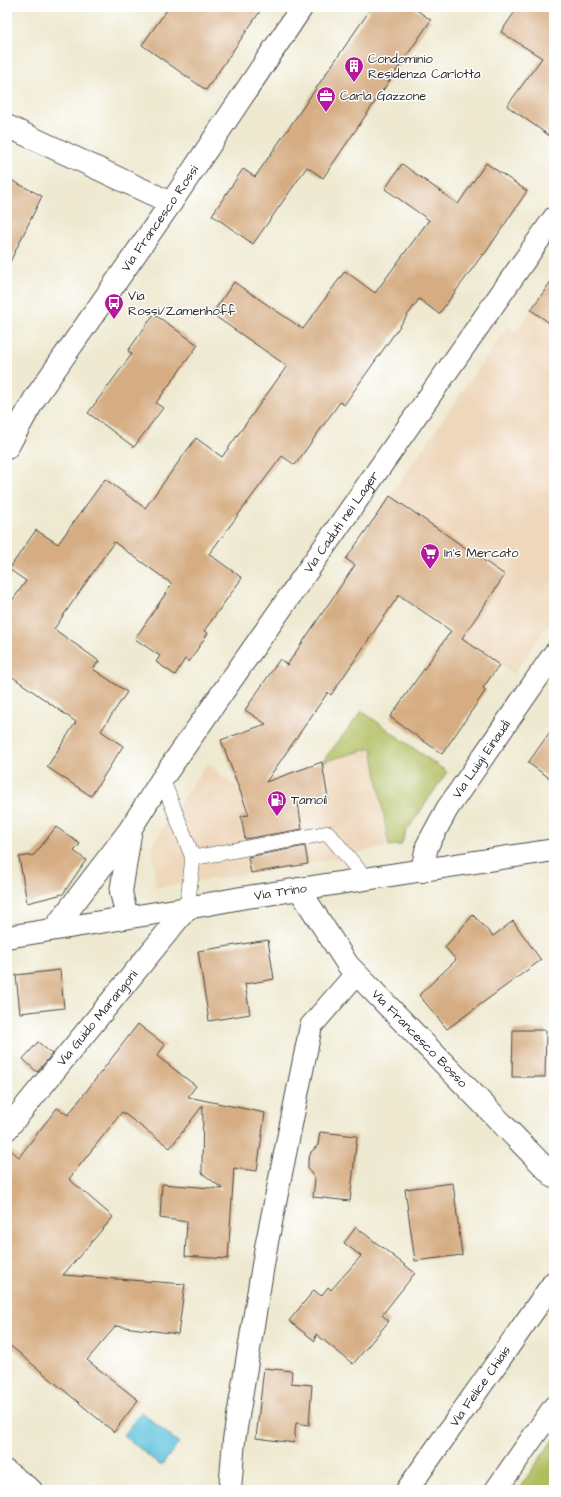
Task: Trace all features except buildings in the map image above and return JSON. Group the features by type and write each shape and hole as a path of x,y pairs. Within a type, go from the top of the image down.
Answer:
{"street":[{"name":"Via Francesco Rossi","path":"10,435 170,203 302,7"},
{"path":"7,126 170,203"},
{"name":"Via Caduti nei Lager","path":"54,929 131,828 162,779 554,218"},
{"name":"Via Luigi Einaudi","path":"422,871 427,846 447,809 554,654"},
{"name":"Via Caduti nei Lager","path":"127,917 121,892 131,828"},
{"name":"Via Trino","path":"7,937 299,889 553,854"},
{"name":"Via Francesco Bosso","path":"299,889 348,965 554,1177"},
{"name":"Via Guido Marangoni","path":"7,1129 187,908"},
{"path":"230,1490 234,1440 266,1247 311,1026 356,974"},
{"name":"Via Felice Chiais","path":"407,1490 554,1282"},
{"path":"496,1490 554,1407"},
{"path":"7,1472 31,1490"}],"lane":[{"path":"162,779 193,858 187,908"},
{"path":"193,858 328,833 366,879"}],"shaded area":[{"path":"531,310 554,326 554,616 514,674 346,559 508,326 516,331"},
{"name":"Tamoil","path":"372,748 389,846 308,864 156,888 152,844 207,763 240,790 322,762"}],"green space":[{"path":"362,711 447,772 406,832 401,845 389,846 372,748 322,762"},
{"path":"554,1438 554,1490 518,1490"}],"water":[{"path":"141,1412 179,1443 161,1466 123,1435"}],"place":[{"name":"Condominio Residenza Carlotta","path":"354,83"},
{"name":"Carla Gazzone","path":"326,113"},
{"name":"Via Rossi/Zamenhoff","path":"114,320"},
{"name":"In's Mercato","path":"430,570"},
{"name":"Tamoil","path":"277,817"}]}
